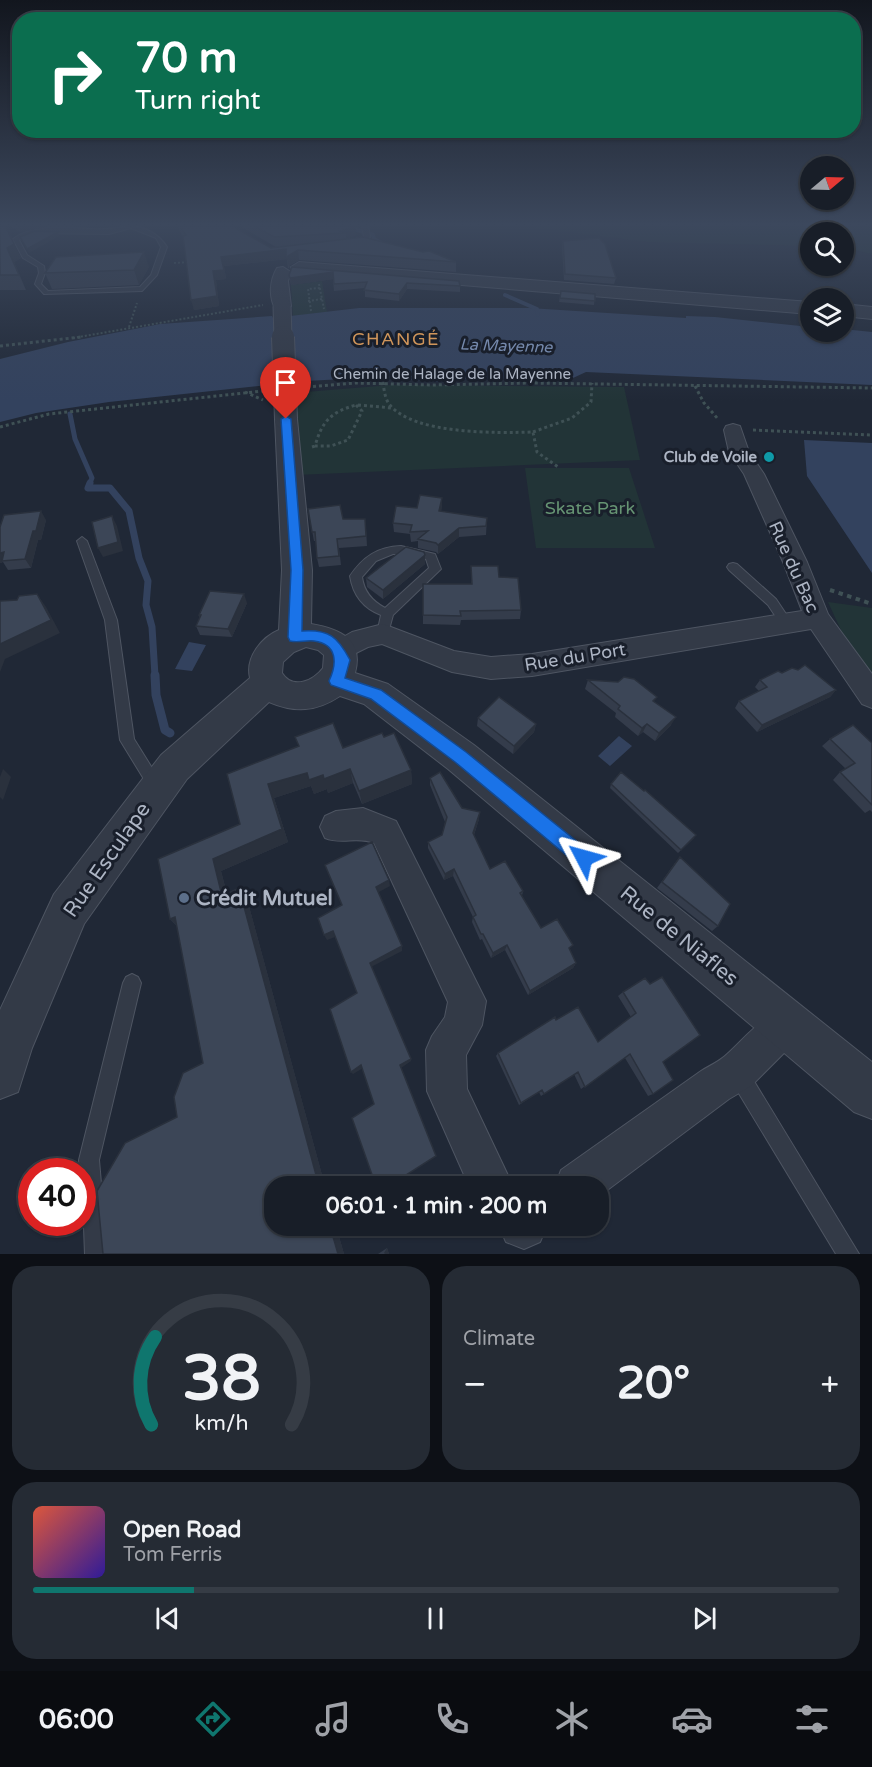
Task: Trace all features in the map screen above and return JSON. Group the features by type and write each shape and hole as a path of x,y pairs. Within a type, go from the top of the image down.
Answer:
{"street":[{"path":"280,285 283,304 279,412 302,450 295,637"},
{"path":"520,285 800,307"},
{"path":"854,311 872,313"},
{"name":"Rue du Bac","path":"733,430 739,452 754,474 817,618 872,696"},
{"name":"Rue du Port","path":"385,624 452,661 490,668 532,665 817,618"},
{"path":"338,666 326,638 295,637 276,648 269,656 265,674 275,691 300,698 314,695 326,689 338,666 362,639 385,624"},
{"name":"Rue de Niafles","path":"338,666 460,757 872,1094"},
{"name":"Rue Esculape","path":"0,1074 8,1047 69,909 174,767 268,682"},
{"path":"336,827 363,823 385,832 467,1001 463,1025 446,1050 447,1091 486,1176"},
{"path":"591,1176 737,1071 778,1032 793,1030"}],"lane":[{"path":"38,285 46,293 142,289 146,285"},
{"path":"82,541 111,620 127,740 158,788"},
{"path":"394,549 417,551 431,557 435,569 385,624 374,608 357,591 356,576 372,558 394,549"},
{"path":"733,567 772,602 786,623"},
{"path":"96,1254 89,1160 132,983"},
{"path":"737,1071 848,1254"}],"path":[{"path":"315,285 320,288 324,309"},
{"path":"311,311 308,289 320,288"},
{"path":"129,327 142,289"},
{"path":"0,346 63,340 129,327 322,299"},
{"path":"383,382 384,396 393,408"},
{"name":"Chemin de Halage de la Mayenne","path":"300,387 383,382 432,386 592,383 872,388"},
{"path":"302,450 322,419 332,412 356,405 393,408 429,424 460,430 533,432 572,418 591,402 592,383"},
{"path":"694,386 704,403 718,419 733,430 872,435"},
{"path":"0,427 49,414 267,390"},
{"path":"245,392 279,412"},
{"path":"302,450 348,441 362,411 356,405"},
{"path":"533,432 537,452 558,467"},
{"path":"803,582 872,605"}],"green space":[{"path":"291,285 323,285 327,312 293,316"},
{"path":"391,385 624,387 640,460 296,475 293,393"},
{"name":"Skate Park","path":"525,468 629,468 655,548 536,548"},
{"path":"828,602 872,608 872,676 846,641"}],"water":[{"name":"La Mayenne","path":"359,308 529,308 686,318 686,316 715,317 800,326 800,342 854,342 854,330 872,332 872,385 586,372 573,378 462,379 436,382 382,377 306,381 109,402 36,413 0,422 0,359 68,342 160,324 272,316 273,318"},
{"path":"804,440 872,443 872,573 807,476"},
{"path":"189,642 206,645 192,671 175,669"},
{"path":"619,736 632,746 610,766 598,756"}],"building":[{"path":"189,285 215,285 217,296 191,300"},
{"path":"366,285 406,285 399,294 364,290"},
{"path":"561,291 595,294 595,301 560,298"},
{"path":"420,495 442,498 439,511 487,518 486,526 459,528 438,545 418,539 428,531 410,532 412,525 393,523 396,506 417,508"},
{"path":"340,505 343,519 365,519 366,536 337,539 339,556 317,558 315,532 312,532 308,509"},
{"path":"41,511 25,559 2,561 4,552 0,553 0,527 4,515"},
{"path":"112,516 118,542 98,548 92,522"},
{"path":"406,547 424,552 425,555 383,590 366,578"},
{"path":"471,566 498,566 499,577 518,578 521,610 460,611 461,616 423,615 423,584 472,584"},
{"path":"210,591 244,594 228,629 196,626"},
{"path":"37,594 51,620 0,644 0,601 17,600 19,596"},
{"path":"805,665 836,690 762,725 739,701 767,687 760,680 778,671 782,673 792,668 798,670"},
{"path":"624,677 634,679 657,697 653,701 676,717 659,733 647,724 642,728 618,709 620,706 588,680 618,682"},
{"path":"499,697 536,724 514,746 478,718"},
{"path":"333,723 343,748 382,733 384,737 394,733 411,770 359,791 350,769 324,779 323,775 309,780 307,773 268,784 282,829 213,859 222,896 239,888 316,1176 264,1176 264,1236 333,1236 338,1254 103,1254 97,1191 125,1143 177,1117 174,1097 183,1073 203,1063 175,917 170,919 158,859 240,824 227,774 299,746 295,737"},
{"path":"853,725 872,743 872,805 840,772 855,763 830,739"},
{"path":"440,772 462,808 480,812 473,833 490,869 505,861 523,891 520,893 541,928 557,919 573,945 569,948 576,963 530,991 507,945 493,953 473,917 476,915 454,869 445,874 428,842 442,835 447,817 430,778"},
{"path":"621,772 696,835 681,850 611,784"},
{"path":"372,842 389,880 376,887 402,946 370,963 411,1059 400,1065 436,1156 405,1176 372,1176 352,1118 374,1104 361,1065 351,1072 330,1009 357,993 333,931 324,935 318,918 342,905 325,865"},
{"path":"680,857 730,904 718,926 662,882"},
{"path":"662,977 700,1035 663,1062 673,1080 653,1094 630,1054 585,1087 578,1072 544,1094 542,1090 521,1103 498,1053 555,1017 556,1020 578,1007 598,1042 636,1013 623,992 645,978 650,984"}],"waterway":[{"path":"505,295 537,309 538,315"},
{"path":"70,414 75,439 92,478 89,485"},
{"path":"90,483 88,488 110,488 129,511 139,558 148,581 146,605 152,627 155,676"},
{"path":"155,675 156,695 165,730 170,733"}],"place":[{"name":"Club de Voile","path":"769,457"},
{"name":"Crédit Mutuel","path":"184,898"}],"district":[{"name":"CHANGÉ","path":"396,339"}],"route":[{"path":"286,419 297,570 295,637 316,636 326,638 334,644 343,660 336,681 376,694 460,757 584,858"}]}
